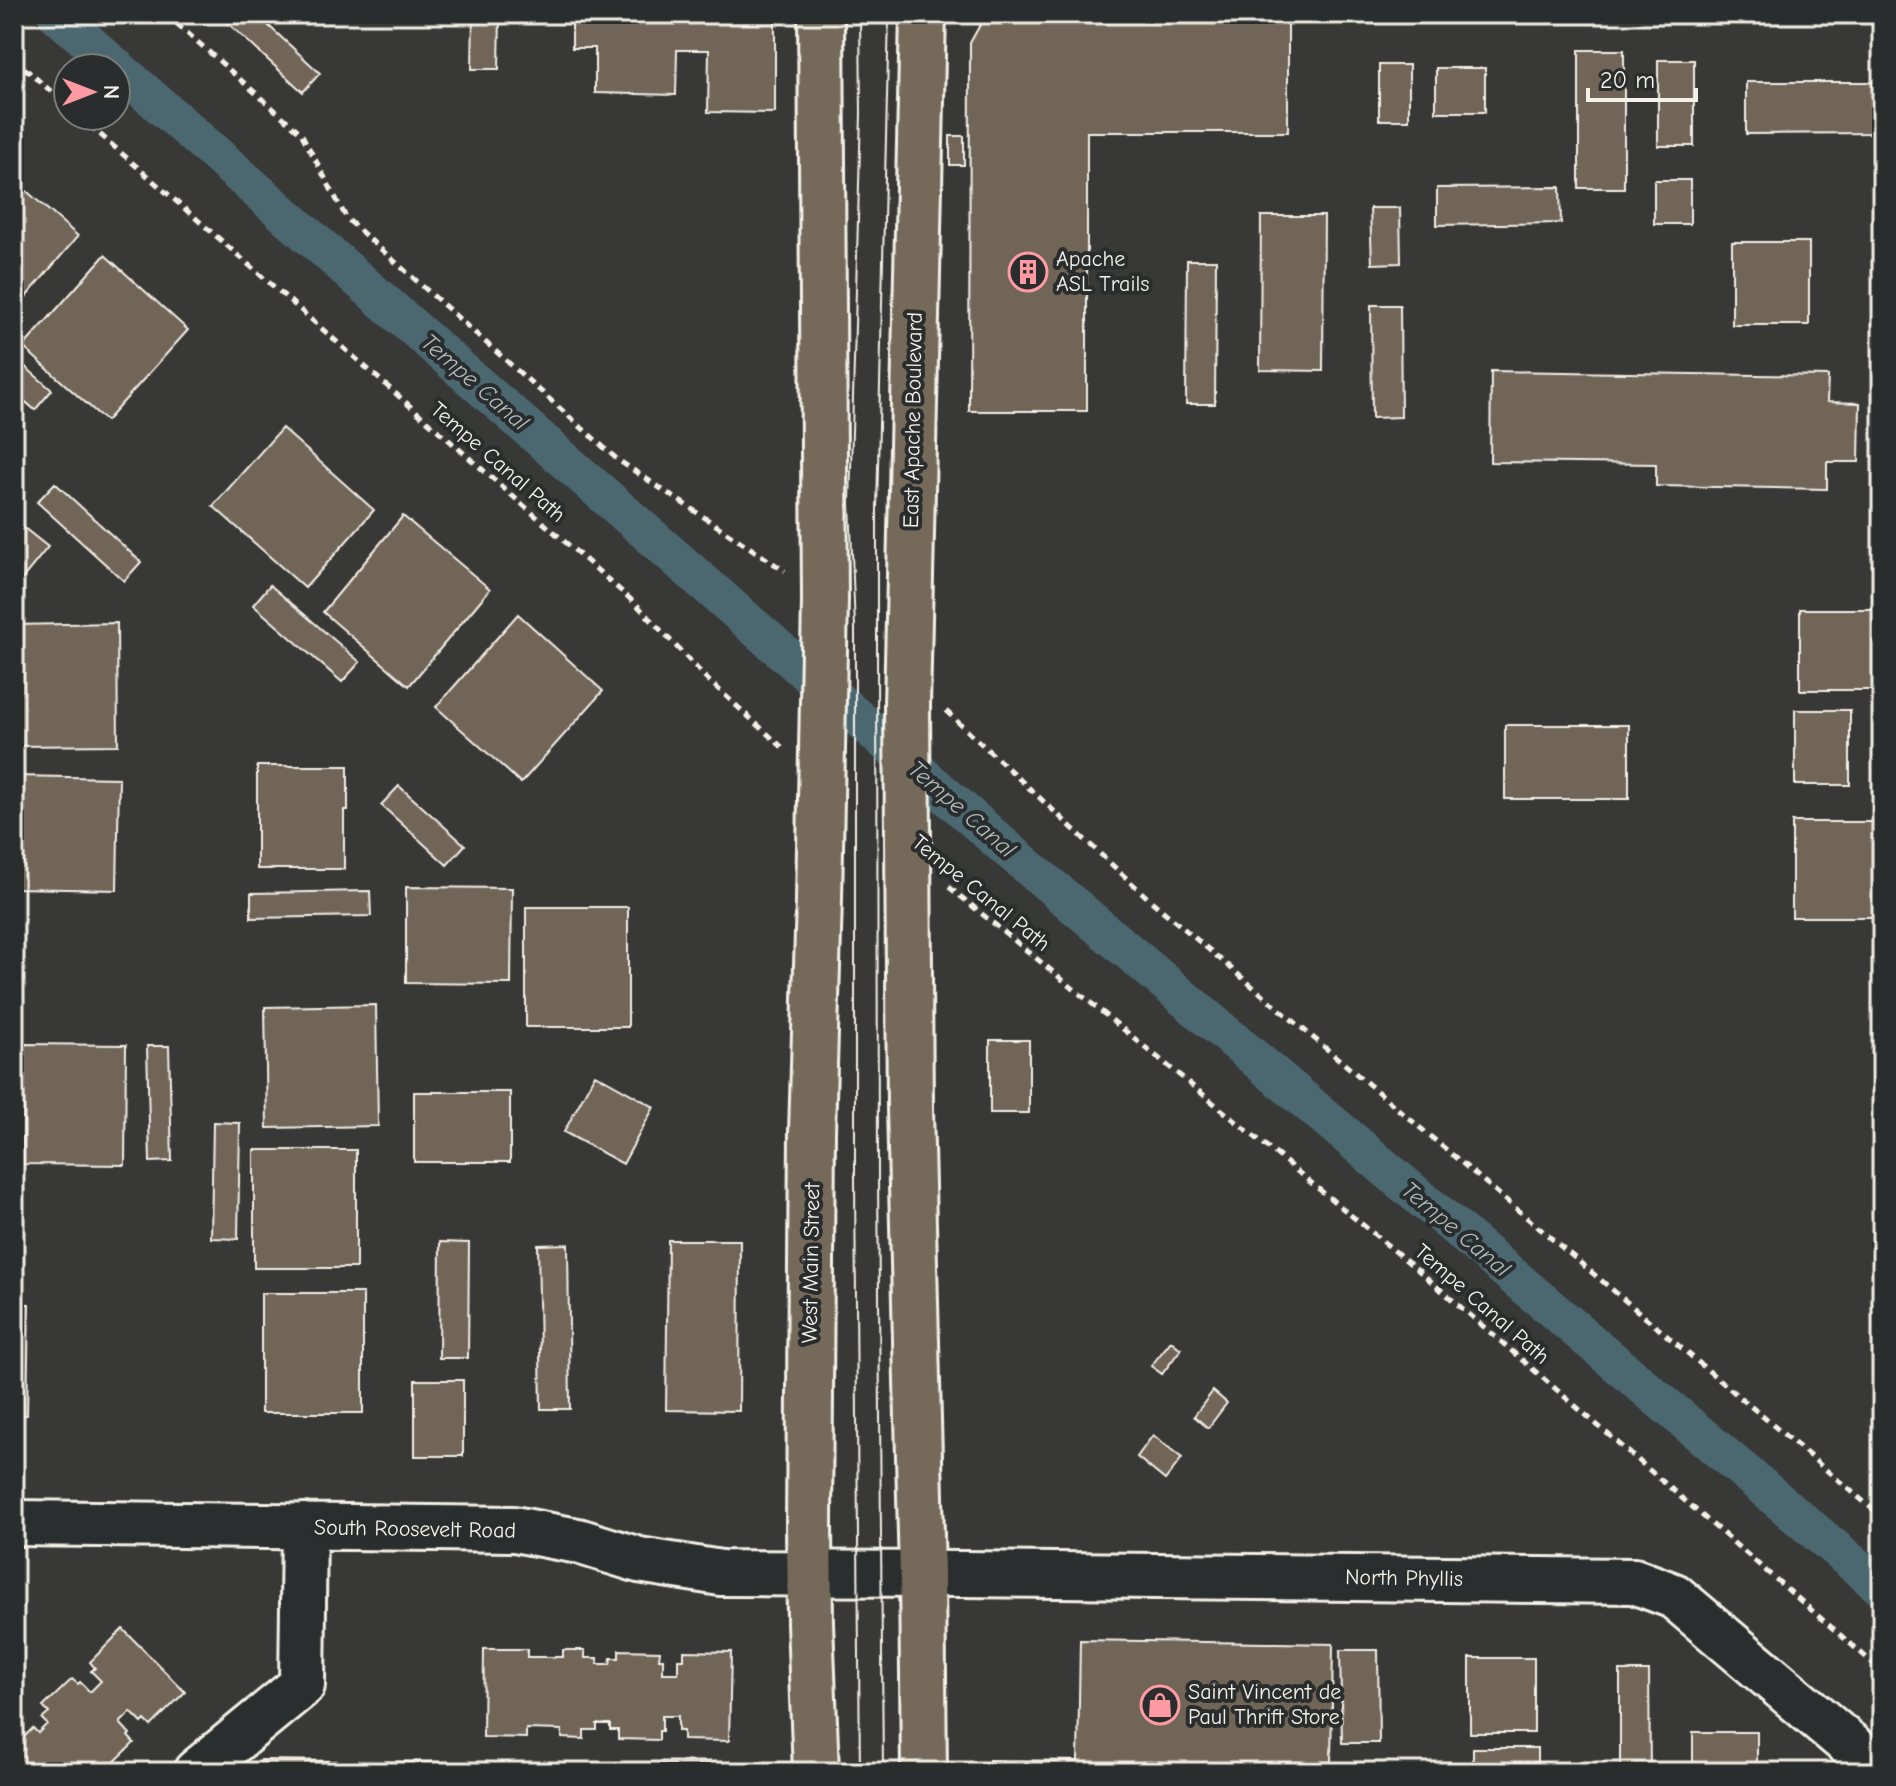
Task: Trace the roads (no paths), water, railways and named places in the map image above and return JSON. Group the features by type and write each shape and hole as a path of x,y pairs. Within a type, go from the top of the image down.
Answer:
{"main road":[{"name":"West Main Street","path":"816,1772 810,1575 812,1132 825,618 821,14"},
{"name":"East Apache Boulevard","path":"922,1574 910,1108 907,690 923,14"},
{"path":"922,1574 924,1772"}],"street":[{"name":"South Roosevelt Road","path":"14,1523 514,1529 578,1541 639,1560 721,1573 859,1574"},
{"path":"196,1772 302,1685 304,1526"},
{"name":"North Phyllis","path":"859,1574 1634,1581 1674,1596 1882,1772"}],"waterway":[{"name":"Tempe Canal","path":"56,14 1006,848 1882,1588"}],"tram line":[{"path":"860,14 861,113 850,503 855,628 855,1182 860,1772"},
{"path":"883,1772 877,508 889,14"}],"place":[{"name":"Apache ASL Trails","path":"1028,272"},
{"name":"Saint Vincent de Paul Thrift Store","path":"1160,1705"}]}
